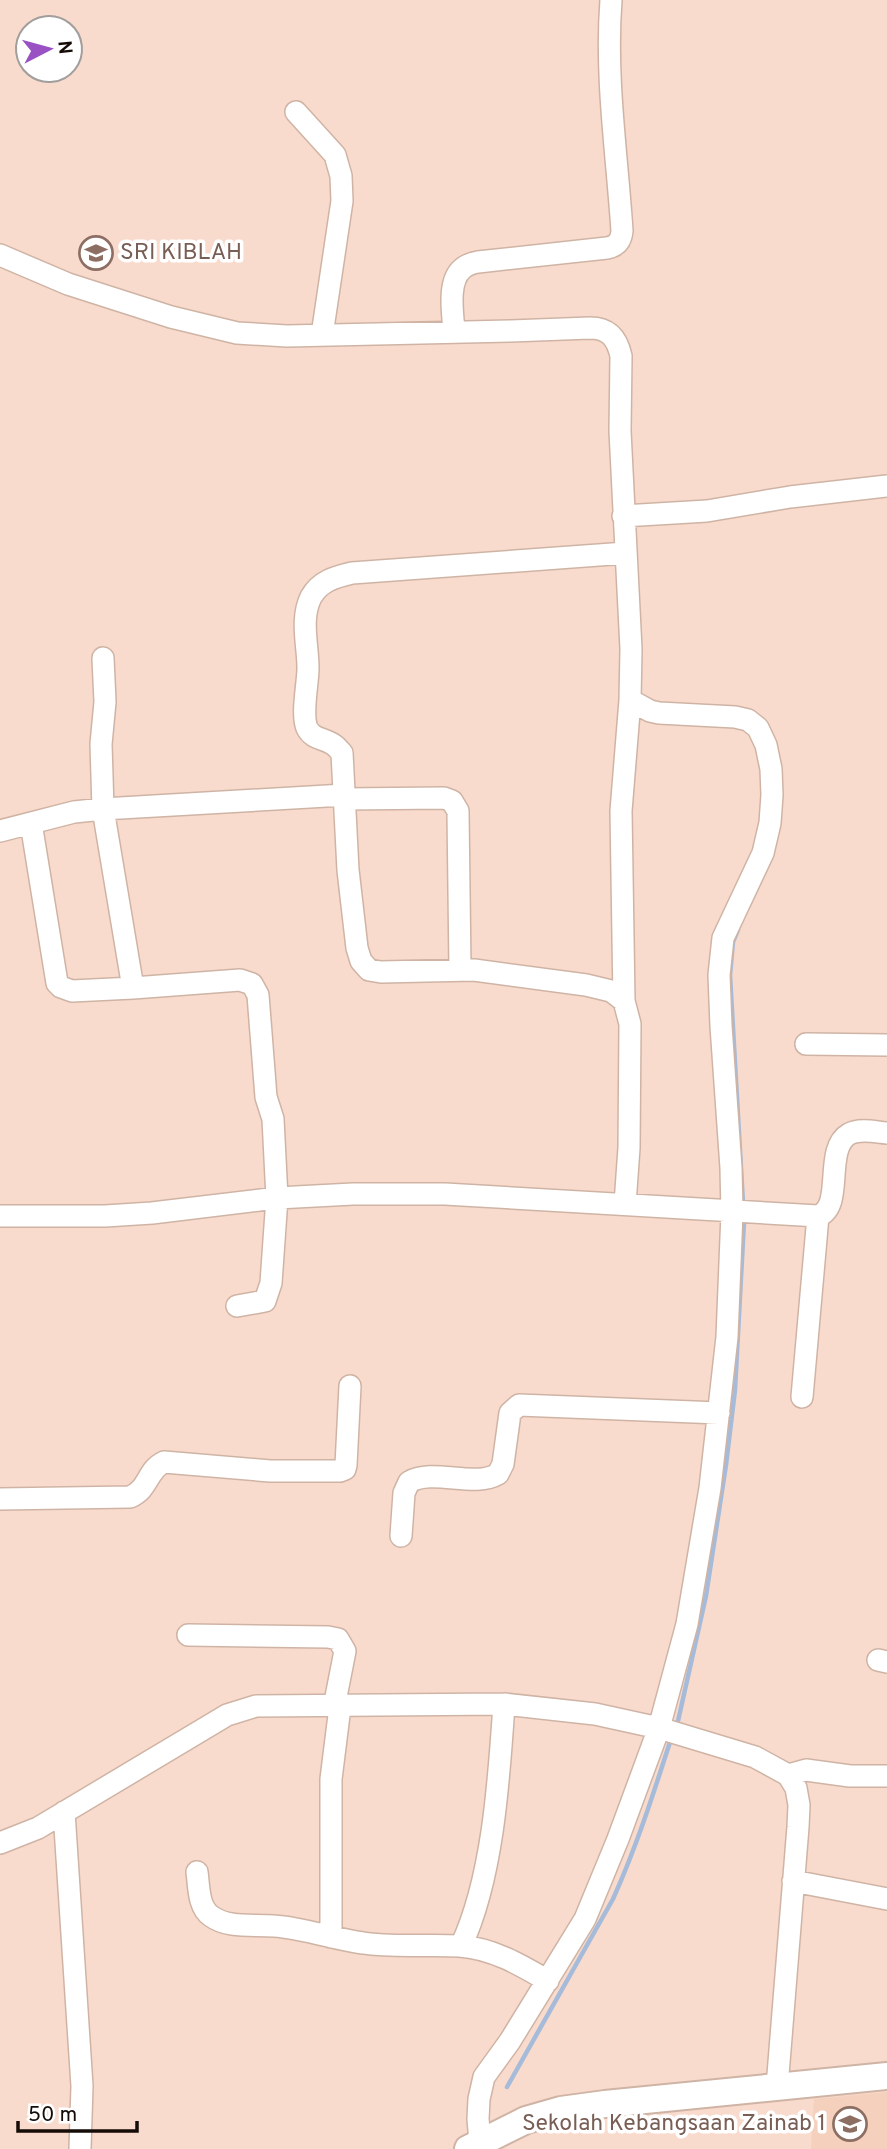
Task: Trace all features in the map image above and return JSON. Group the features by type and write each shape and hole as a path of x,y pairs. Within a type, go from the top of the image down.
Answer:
{"main road":[{"path":"474,2145 526,2120 561,2110 887,2076"}],"street":[{"path":"454,332 453,288 456,276 464,267 478,261 607,248 620,241 622,230 609,74 611,0"},
{"path":"296,112 335,155 341,176 342,201 322,335"},
{"path":"0,256 68,284 202,326 237,333 322,335 598,328 613,336 621,356 620,431 631,649 630,700 621,811 624,1001 630,1024 629,1149 625,1204"},
{"path":"623,516 707,511 790,497 887,486"},
{"path":"624,1001 611,990 474,970 369,970 361,961 357,947 348,870 342,752 333,744 312,735 306,725 307,610 311,597 321,584 352,573 626,553"},
{"path":"103,658 103,809 133,988"},
{"path":"474,2145 484,2077 548,1981 584,1919 618,1839 659,1728 687,1623 710,1488 719,1413 727,1337 732,1213 719,975 723,938 763,853 770,823 771,768 766,745 758,728 748,720 659,713 630,700"},
{"path":"0,831 74,812 103,809 344,797 444,798 453,802 458,811 460,971"},
{"path":"31,823 57,983 66,990 240,980 252,984 256,989 266,1097 273,1119 277,1198 271,1283 264,1301 237,1306"},
{"path":"806,1044 887,1045"},
{"path":"0,1216 117,1215 277,1198 445,1194 818,1216 823,1215 830,1205 838,1149 843,1140 850,1133 859,1131 887,1133"},
{"path":"802,1397 818,1216"},
{"path":"0,1499 130,1497 140,1493 156,1466 164,1462 270,1471 340,1471 345,1469 346,1465 350,1386"},
{"path":"401,1536 404,1493 409,1482 420,1478 487,1478 498,1474 503,1464 510,1413 519,1405 719,1413"},
{"path":"188,1635 338,1639 345,1651 331,1779 331,1937"},
{"path":"461,1946 482,1882 492,1830 504,1704"},
{"path":"0,1843 38,1828 227,1714 256,1706 504,1704 595,1714 659,1728 755,1757 788,1775 796,1788 799,1805 777,2087"},
{"path":"788,1775 806,1770 850,1776 887,1776"},
{"path":"64,1812 81,2051 80,2149"},
{"path":"197,1872 202,1905 208,1914 227,1923 275,1926 363,1943 479,1949 516,1962 548,1981"},
{"path":"793,1881 887,1899"}],"shaded area":[{"name":"Sekolah Kebangsaan Zainab 1","path":"887,2092 887,2149 811,2149 814,2099"}],"waterway":[{"path":"738,930 733,942 730,975 743,1203"},
{"path":"678,1721 706,1596 726,1465 735,1390 744,1222"},
{"path":"507,2087 613,1899 637,1841 670,1742"}],"place":[{"name":"SRI KIBLAH","path":"96,253"},
{"name":"Sekolah Kebangsaan Zainab 1","path":"850,2124"}]}
